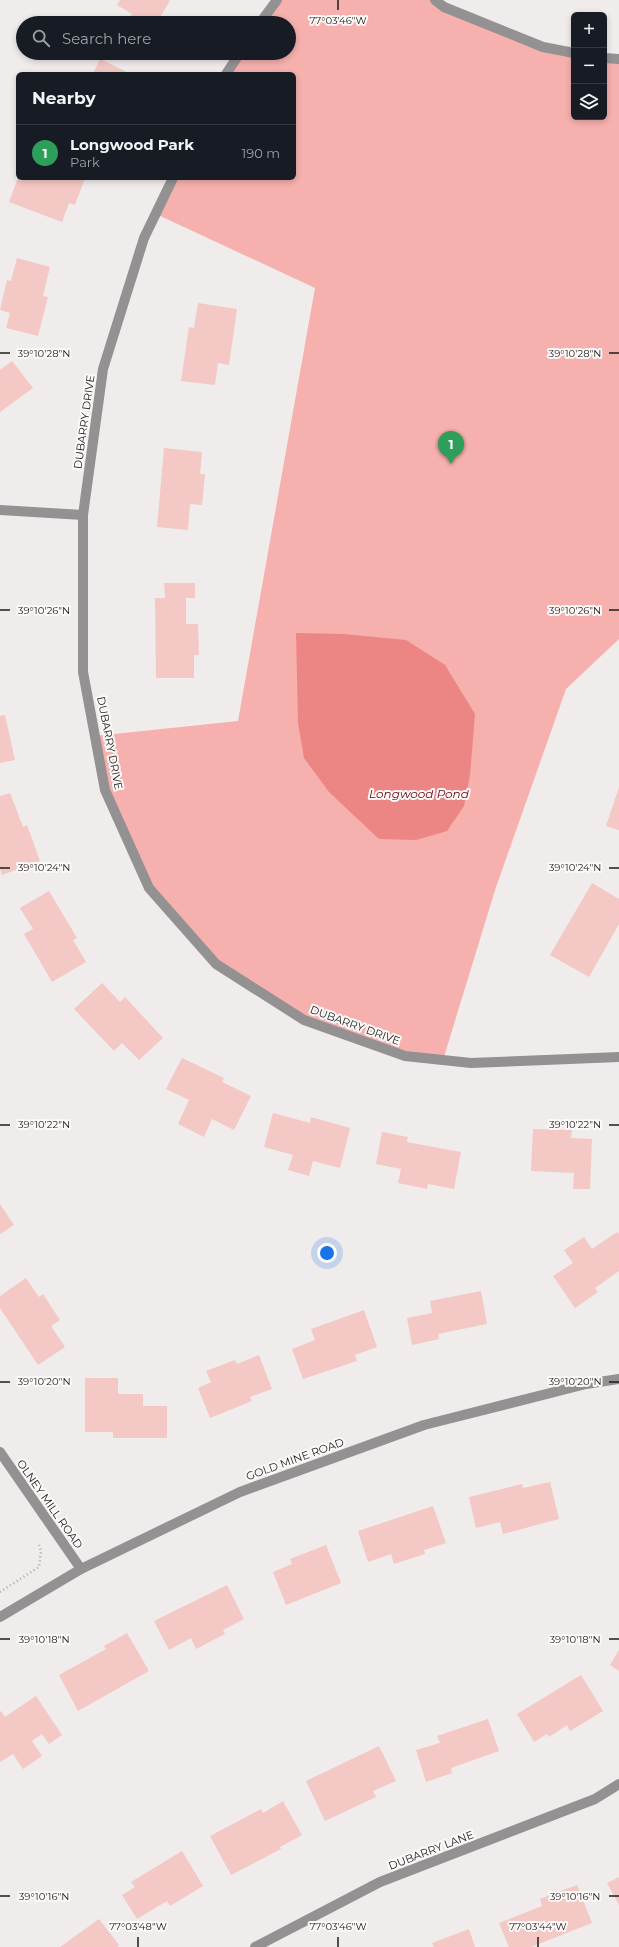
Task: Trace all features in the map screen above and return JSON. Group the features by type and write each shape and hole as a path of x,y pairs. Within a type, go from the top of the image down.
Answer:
{"street":[{"path":"265,16 277,0"},
{"path":"435,0 444,7 542,47 571,52"},
{"path":"607,58 619,59"},
{"path":"227,72 235,60"},
{"name":"DUBARRY DRIVE","path":"172,180 144,238 103,369 84,515 84,672 106,790 149,888 216,964 304,1020 405,1056 471,1063 619,1057"},
{"path":"0,510 84,515"},
{"name":"GOLD MINE ROAD","path":"0,1617 81,1570 240,1492 424,1425 586,1384 619,1379"},
{"name":"OLNEY MILL ROAD","path":"0,1452 81,1570"},
{"name":"DUBARRY LANE","path":"255,1947 273,1943 380,1882 595,1799 619,1784"}],"path":[{"path":"0,1592 39,1567 41,1550 38,1539"}],"shaded area":[{"path":"278,0 435,0 542,47 571,52 571,120 607,120 607,56 619,58 619,639 566,689 495,890 443,1060 405,1056 304,1020 216,964 149,888 105,790 95,736 238,721 315,288 156,214 172,180 296,180 296,72 227,72 235,60 296,60 296,16 265,16"}],"water":[{"name":"Longwood Pond","path":"296,633 344,634 406,640 445,665 475,714 470,775 464,806 447,831 416,840 379,839 329,792 304,758 298,723"}],"building":[{"path":"120,0 170,1 160,16 131,16 132,14 117,5"},
{"path":"100,60 102,60 127,72 94,72"},
{"path":"17,180 84,180 75,205 69,203 62,222 9,202"},
{"path":"17,258 50,267 43,296 48,297 38,336 6,328 10,313 0,310 7,280 11,281"},
{"path":"198,303 237,309 229,365 218,363 215,385 181,381 189,327 194,328"},
{"path":"12,361 33,388 0,412 0,370"},
{"path":"164,448 202,452 200,474 205,474 202,505 190,504 188,530 157,527"},
{"path":"164,583 195,583 195,598 186,598 186,624 198,624 199,655 194,655 194,678 156,678 155,598 165,598"},
{"path":"5,715 15,760 0,763 0,716"},
{"path":"619,787 619,830 606,826"},
{"path":"10,793 23,827 27,825 40,861 2,875 0,868 0,796"},
{"path":"592,883 619,899 619,924 589,977 550,955"},
{"path":"49,891 77,938 73,940 86,962 52,982 24,934 33,929 20,908"},
{"path":"102,983 120,1002 125,997 163,1038 139,1060 122,1043 114,1051 74,1009"},
{"path":"182,1058 224,1078 222,1082 251,1096 234,1130 212,1119 204,1137 178,1124 189,1100 166,1089"},
{"path":"273,1113 310,1123 311,1117 350,1128 340,1168 313,1161 309,1176 288,1170 293,1155 264,1147"},
{"path":"533,1129 572,1130 571,1138 592,1139 590,1189 573,1189 574,1173 531,1171"},
{"path":"382,1132 408,1137 407,1142 461,1152 454,1189 428,1184 427,1189 398,1183 401,1169 376,1164"},
{"path":"0,1204 14,1225 0,1234"},
{"path":"617,1232 619,1234 619,1271 595,1288 598,1292 575,1308 553,1276 573,1263 564,1250 584,1237 592,1249"},
{"path":"26,1278 39,1297 43,1294 60,1320 51,1326 65,1347 38,1365 0,1308 0,1296"},
{"path":"481,1291 487,1324 438,1334 439,1339 412,1345 407,1318 432,1313 430,1301"},
{"path":"364,1310 377,1347 355,1355 357,1361 303,1379 292,1349 315,1340 311,1329"},
{"path":"259,1355 272,1389 250,1397 252,1401 210,1418 198,1388 211,1382 206,1371 235,1360 237,1364"},
{"path":"85,1378 118,1378 118,1394 143,1394 143,1406 167,1406 167,1438 113,1438 113,1432 85,1432"},
{"path":"550,1482 559,1519 503,1534 500,1522 476,1528 469,1497 522,1484 523,1488"},
{"path":"433,1506 446,1543 424,1550 425,1554 394,1564 391,1554 368,1562 358,1531"},
{"path":"326,1545 341,1583 286,1605 273,1572 292,1564 290,1559"},
{"path":"227,1585 244,1619 223,1630 225,1634 196,1649 191,1638 169,1650 154,1621"},
{"path":"127,1633 149,1671 78,1711 59,1675 106,1649 104,1646"},
{"path":"619,1650 619,1671 610,1665"},
{"path":"581,1675 603,1711 570,1731 567,1725 549,1737 547,1734 534,1742 517,1714"},
{"path":"36,1696 62,1735 49,1744 42,1734 32,1741 42,1756 23,1769 13,1754 0,1762 0,1712 1,1711 5,1717"},
{"path":"488,1719 499,1751 451,1768 452,1773 426,1782 416,1750 440,1743 437,1736"},
{"path":"379,1746 396,1781 373,1791 376,1797 325,1821 306,1781"},
{"path":"283,1801 302,1835 280,1847 281,1849 231,1875 210,1836 261,1809 263,1813"},
{"path":"182,1851 203,1886 170,1906 167,1901 137,1919 122,1895 135,1887 131,1882"},
{"path":"619,1877 619,1905 607,1883"},
{"path":"577,1885 592,1923 531,1947 509,1947 499,1923 542,1906 540,1899"},
{"path":"99,1919 119,1945 117,1947 60,1947"},
{"path":"469,1929 475,1947 434,1947 432,1943"}],"place":[{"name":"Longwood Park","path":"451,464"}]}
